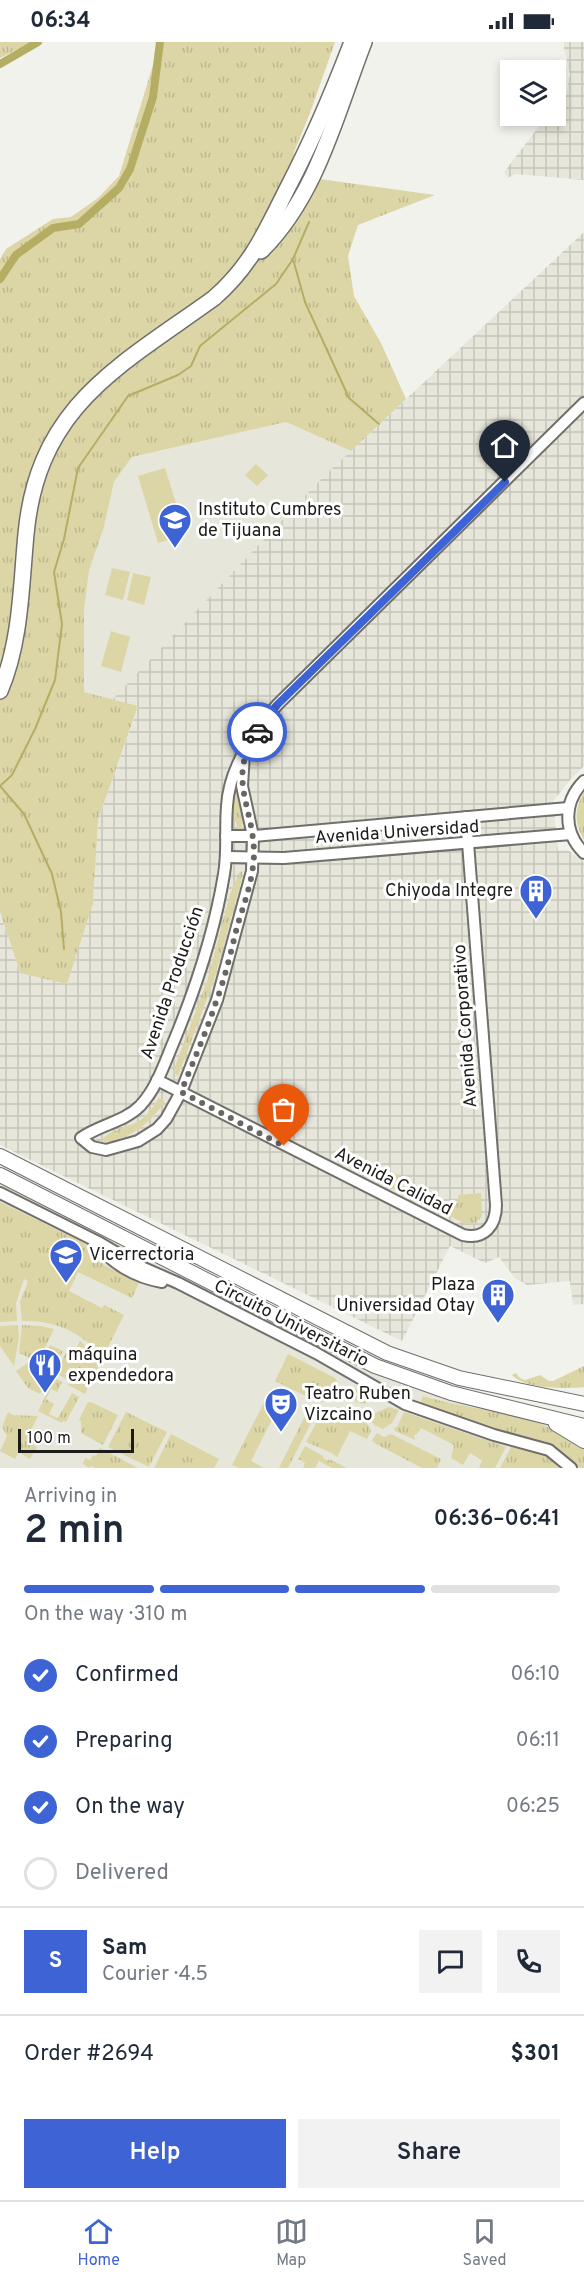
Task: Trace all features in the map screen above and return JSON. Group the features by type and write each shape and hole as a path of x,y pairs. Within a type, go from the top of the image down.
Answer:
{"highway":[{"path":"0,691 15,640 28,512 42,460 65,419 97,385 214,298 284,226 316,169 356,46"}],"main road":[{"path":"0,1156 387,1353 459,1378 584,1404"},
{"path":"0,1175 375,1366 451,1393 584,1426"},
{"path":"555,1398 584,1398"},
{"path":"541,1415 584,1441"}],"street":[{"name":"Avenida Producción","path":"244,754 242,786 253,836 254,859 246,898 217,1000 181,1092 166,1119 157,1129 138,1141 106,1150 92,1147 81,1138 91,1131 132,1113 145,1100 157,1080 178,1030 203,958 224,876 230,783 244,754 261,725 277,705 584,403"},
{"path":"584,781 572,797 567,817 571,834 584,853"},
{"name":"Avenida Universidad","path":"226,836 253,836 568,808"},
{"name":"Avenida Corporativo","path":"466,817 496,1205 495,1220 488,1230"},
{"name":"Avenida Universidad","path":"226,857 254,859 468,844 571,834"},
{"name":"Avenida Calidad","path":"157,1080 463,1235 477,1236 488,1230"},
{"name":"Circuito Universitario","path":"0,1193 87,1236 138,1266 178,1283 316,1353 419,1411 549,1450 571,1468"}],"shaded area":[{"path":"564,42 584,42 584,180 515,174 508,178 504,172 539,126 566,126 566,96 570,74"},
{"path":"584,232 584,766 553,801 558,851 568,850 584,862 584,1304 573,1305 570,1281 527,1285 515,1278 499,1257 485,1263 450,1246 402,1341 0,1145 0,911 20,973 93,903 98,820 138,707 112,700 322,478"},
{"name":"Instituto Cumbres de Tijuana","path":"286,422 351,451 322,478 112,700 84,692 84,610 89,571 104,527 114,482 132,457"},
{"path":"0,1183 347,1359 584,1432 584,1468 0,1468"}],"green space":[{"path":"0,42 32,42 0,58"},
{"path":"160,42 335,42 294,152 291,175 435,195 358,225 348,256 354,296 381,343 406,399 351,451 286,422 132,457 114,482 104,527 89,571 84,610 84,692 138,706 98,820 93,903 67,984 20,973 0,911 0,259 6,249 53,219 71,217 98,198 119,176"},
{"path":"256,464 268,475 257,486 245,475"},
{"path":"165,468 186,535 158,543 138,476"},
{"path":"112,568 130,572 123,600 105,595"},
{"path":"133,573 151,577 144,605 127,600"},
{"path":"111,631 130,637 121,672 101,666"},
{"path":"235,788 242,810 240,834 232,812"},
{"path":"584,792 584,840 578,828 576,816 578,804"},
{"path":"240,871 242,878 214,980 178,1076 173,1072 208,978 230,894"},
{"path":"159,1098 165,1101 146,1123 120,1139 101,1142 108,1135 142,1119"},
{"path":"398,1174 399,1183 441,1205 458,1203 458,1195 481,1193 482,1216 475,1224 466,1224 383,1184 382,1175"},
{"path":"0,1202 84,1243 104,1265 139,1283 132,1298 78,1272 69,1291 102,1308 104,1305 124,1315 103,1357 86,1341 67,1329 34,1321 22,1321 20,1302 28,1281 24,1279 16,1303 17,1321 0,1322"},
{"path":"18,1325 19,1337 14,1366 0,1346 0,1326"},
{"path":"22,1325 54,1329 38,1362 19,1353"},
{"path":"80,1341 101,1361 85,1394 68,1385 70,1381 55,1373 66,1353 74,1354"},
{"path":"50,1345 63,1351 51,1372 43,1368 45,1366 40,1363"},
{"path":"288,1354 335,1378 340,1387 342,1402 318,1402 275,1381"},
{"path":"29,1362 38,1366 37,1370 49,1376 40,1394 28,1388 16,1371"},
{"path":"584,1366 584,1387 557,1388 536,1385 518,1380 512,1375 516,1373 525,1380 540,1375 553,1381"},
{"path":"55,1378 62,1382 57,1392 51,1389 46,1399 54,1404 49,1414 58,1418 72,1393 79,1397 66,1422 62,1423 38,1411"},
{"path":"355,1388 372,1397 365,1404 356,1402 353,1396"},
{"path":"271,1389 284,1396 251,1461 264,1468 239,1468 232,1465"},
{"path":"423,1396 543,1425 584,1447 584,1468 580,1468 550,1445 494,1431 420,1404"},
{"path":"88,1402 118,1415 103,1445 81,1433 81,1421 79,1420"},
{"path":"336,1407 357,1414 366,1422 371,1431 367,1439 350,1431 337,1457 306,1442 322,1412"},
{"path":"389,1407 399,1410 392,1423 383,1429 374,1425 368,1416"},
{"path":"309,1408 314,1412 314,1417 288,1468 279,1468"},
{"path":"8,1412 13,1415 38,1416 28,1436 34,1439 28,1451 32,1444 37,1447 30,1459 19,1452 15,1459 0,1451 7,1436 2,1427"},
{"path":"126,1412 167,1432 149,1467 108,1447"},
{"path":"404,1412 506,1447 495,1468 479,1468 482,1460 470,1453 463,1465 451,1458 454,1445 421,1428 414,1435 415,1440 395,1431 394,1428 397,1427"},
{"path":"377,1433 384,1437 391,1434 441,1459 437,1468 422,1468 376,1444 372,1440"},
{"path":"171,1434 219,1459 214,1468 154,1468"},
{"path":"305,1446 328,1461 329,1459 347,1468 332,1468 319,1461 315,1468 303,1468 305,1463 298,1459"},
{"path":"511,1447 548,1456 564,1468 500,1468"},
{"path":"100,1448 138,1468 95,1468 91,1466 89,1468 83,1464 85,1458 90,1460 93,1455 96,1456"}],"waterway":[{"path":"0,64 38,42"},
{"path":"0,279 16,255 53,228 79,224 119,188 130,169 153,97 160,42"},
{"path":"0,786 12,775 35,729 55,680 62,624 54,572 64,539 78,468 128,396 178,375 191,366 200,346 276,284 293,259 309,222"},
{"path":"293,259 305,302 349,398 379,424"},
{"path":"0,786 24,814 52,874 61,912 64,949"}],"way so far":[{"path":"257,732 244,754 242,770 243,796 253,836 254,859 250,881 217,1000 181,1092 284,1146"}],"place":[{"name":"Instituto Cumbres de Tijuana","path":"175,549"},
{"name":"Chiyoda Integre","path":"536,920"},
{"name":"Vicerrectoria","path":"66,1284"},
{"name":"Plaza Universidad Otay","path":"498,1324"},
{"name":"máquina expendedora","path":"45,1394"},
{"name":"Teatro Ruben Vizcaino","path":"281,1433"}],"route":[{"path":"257,732 277,705 505,482"}]}
